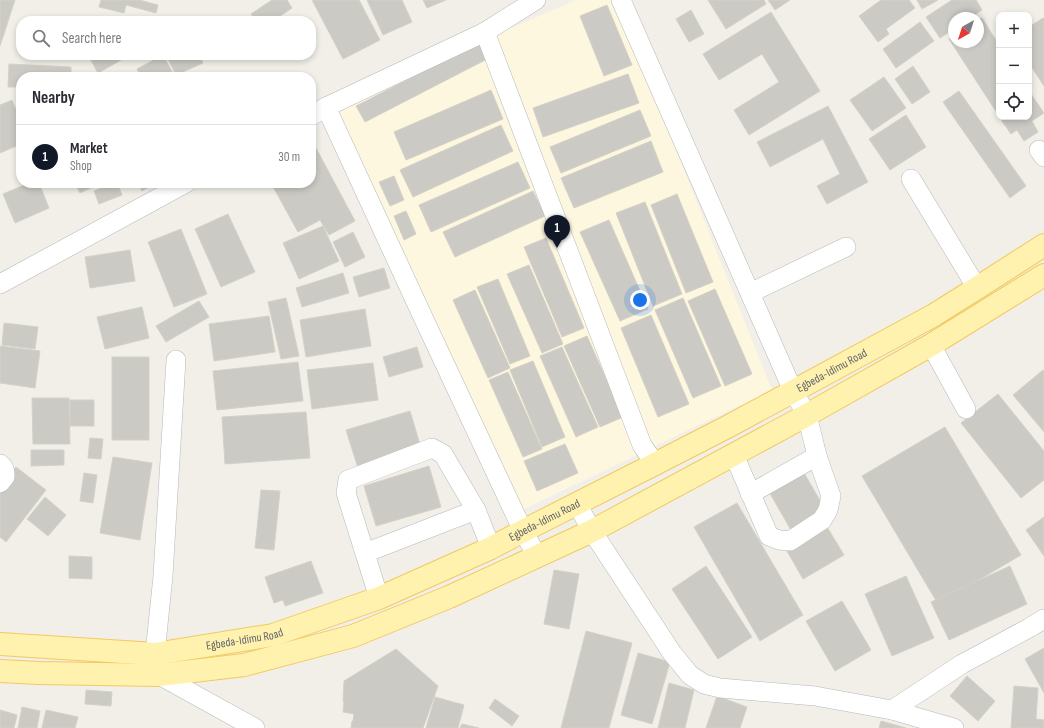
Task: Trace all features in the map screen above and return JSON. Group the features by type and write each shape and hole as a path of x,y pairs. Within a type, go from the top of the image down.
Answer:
{"main road":[{"name":"Egbeda-Idimu Road","path":"0,644 155,654 273,635 379,598 491,548 793,391 934,315 1044,245"},
{"name":"Egbeda-Idimu Road","path":"0,671 159,675 244,665 353,636 449,597 592,531 807,415 931,345 1044,275"}],"street":[{"path":"536,0 485,32 319,111 418,308 523,531 537,556"},
{"path":"621,0 793,391 807,415 817,456 831,496 828,510 822,520 790,541 778,540 770,536 750,494 734,455"},
{"path":"485,32 642,445 655,464"},
{"path":"911,178 977,288"},
{"path":"0,284 177,188"},
{"path":"750,293 846,247"},
{"path":"931,345 966,409"},
{"path":"155,654 163,576 176,360"},
{"path":"379,598 346,493 348,480 432,448 443,454 476,510 491,548"},
{"path":"750,494 817,456"},
{"path":"0,464 3,466 5,471 5,477 0,483"},
{"path":"577,504 592,531 672,653 690,675 704,684 720,688 815,696 892,710 954,728"},
{"path":"365,553 476,510"},
{"path":"892,710 962,664 1044,619"},
{"path":"159,675 247,726"}],"shaded area":[{"path":"576,0 616,0 772,390 522,510 332,106"}],"building":[{"path":"0,0 15,0 0,46"},
{"path":"101,0 139,0 158,5 156,13 126,5 124,13 99,7"},
{"path":"272,0 287,0 292,8 280,16 252,16 251,14"},
{"path":"312,0 359,0 380,40 343,59"},
{"path":"367,0 402,0 412,22 383,35"},
{"path":"423,0 446,0 427,8"},
{"path":"708,0 764,0 766,4 726,29"},
{"path":"768,0 790,0 775,10"},
{"path":"881,0 909,0 915,8 886,29 889,34 878,42 859,16"},
{"path":"917,0 938,0 922,9"},
{"path":"952,0 976,0 982,10 979,12 948,12 948,33 940,38 926,17"},
{"path":"607,5 632,65 604,76 580,16"},
{"path":"691,10 704,34 689,42 676,19"},
{"path":"771,12 820,91 749,135 734,110 779,82 762,54 719,80 703,54"},
{"path":"1043,18 1044,19 1044,86 1032,68 1032,25"},
{"path":"984,21 996,40 996,111 955,48 984,48"},
{"path":"920,22 934,41 896,68 883,49"},
{"path":"483,41 491,57 365,122 356,106"},
{"path":"91,60 121,60 100,72 97,72"},
{"path":"154,60 166,60 172,72 138,72 137,69"},
{"path":"168,60 202,60 203,63 183,72 174,72"},
{"path":"9,64 71,67 71,72 16,72 16,87 8,87"},
{"path":"913,66 930,92 912,104 895,79"},
{"path":"628,74 639,103 543,137 533,108"},
{"path":"884,77 906,108 872,131 850,100"},
{"path":"491,90 503,119 406,160 394,132"},
{"path":"959,91 1026,186 1010,198 943,102"},
{"path":"1032,95 1044,113 1032,121 1038,132 1024,141 1017,130 1011,134 1001,120 1032,120"},
{"path":"12,100 16,110 16,146 0,153 0,105"},
{"path":"828,106 868,182 827,204 817,186 840,174 823,139 770,167 757,142"},
{"path":"640,110 651,136 561,173 550,147"},
{"path":"906,115 926,147 890,170 869,139"},
{"path":"501,125 513,151 413,197 400,170"},
{"path":"651,141 663,172 574,208 561,178"},
{"path":"316,148 355,221 329,235 320,220 298,232 274,188 316,188"},
{"path":"518,162 530,188 431,232 419,205"},
{"path":"394,176 404,200 390,206 379,182"},
{"path":"17,188 41,188 49,208 15,223 3,194"},
{"path":"78,188 90,188 80,193"},
{"path":"102,188 119,188 122,195 99,204 94,191"},
{"path":"533,191 545,216 455,257 443,232"},
{"path":"677,194 713,282 686,293 651,205"},
{"path":"645,202 682,294 653,306 616,213"},
{"path":"406,211 416,234 404,240 394,216"},
{"path":"228,214 255,272 221,287 195,229"},
{"path":"609,220 648,309 620,321 580,232"},
{"path":"323,226 339,261 299,279 283,243"},
{"path":"181,229 207,294 174,307 148,242"},
{"path":"353,232 365,257 345,267 333,242"},
{"path":"546,238 584,328 562,337 524,247"},
{"path":"130,250 135,281 90,288 85,257"},
{"path":"529,265 563,344 542,353 507,274"},
{"path":"384,268 390,288 359,297 353,277"},
{"path":"343,273 349,293 302,307 296,288"},
{"path":"498,279 530,356 510,364 477,287"},
{"path":"715,289 752,374 725,386 688,301"},
{"path":"475,290 510,368 488,378 453,300"},
{"path":"286,298 299,356 281,359 268,302"},
{"path":"683,298 721,386 693,398 655,310"},
{"path":"199,301 209,317 166,342 156,326"},
{"path":"142,307 149,338 105,349 97,317"},
{"path":"365,309 371,346 306,357 300,320"},
{"path":"651,315 689,404 658,417 621,328"},
{"path":"269,316 275,352 214,361 209,324"},
{"path":"4,323 38,327 35,349 2,345"},
{"path":"587,336 623,417 600,427 564,346"},
{"path":"0,346 40,351 35,388 0,383"},
{"path":"417,347 423,367 389,377 383,357"},
{"path":"562,347 598,427 576,437 540,356"},
{"path":"112,357 149,357 149,440 112,440"},
{"path":"533,361 565,437 542,447 510,370"},
{"path":"298,362 303,401 217,410 213,371"},
{"path":"373,363 378,400 312,409 307,370"},
{"path":"1043,370 1044,372 1044,432 1013,395"},
{"path":"508,372 542,449 523,457 489,380"},
{"path":"998,394 1044,451 1044,480 1021,498 961,423"},
{"path":"32,398 69,398 70,444 33,444"},
{"path":"70,400 94,400 94,426 70,426"},
{"path":"410,411 421,448 358,468 346,430"},
{"path":"306,412 310,458 225,464 222,417"},
{"path":"945,427 1021,555 938,604 862,476"},
{"path":"90,438 103,439 101,459 88,458"},
{"path":"565,444 578,473 537,491 524,461"},
{"path":"31,450 64,450 64,465 31,466"},
{"path":"113,457 152,463 140,540 100,533"},
{"path":"429,466 441,507 376,526 364,486"},
{"path":"16,467 46,490 6,542 0,537 0,487"},
{"path":"803,471 826,511 791,530 768,490"},
{"path":"84,473 97,475 93,503 80,501"},
{"path":"261,490 280,491 274,550 255,548"},
{"path":"45,497 66,515 48,536 27,519"},
{"path":"737,503 803,615 760,641 694,527"},
{"path":"1044,517 1044,556 1026,530"},
{"path":"827,527 844,555 803,579 787,551"},
{"path":"69,556 92,557 92,579 69,578"},
{"path":"311,561 323,593 285,606 283,600 274,603 265,577"},
{"path":"706,566 752,637 718,659 672,589"},
{"path":"1010,566 1027,604 949,640 931,602"},
{"path":"554,570 579,574 569,629 544,624"},
{"path":"906,576 934,638 892,656 865,594"},
{"path":"842,601 871,650 835,671 806,621"},
{"path":"586,631 632,643 609,728 561,728"},
{"path":"1044,648 1044,693 1025,659"},
{"path":"396,649 438,686 423,728 351,728 354,714 343,712 344,681"},
{"path":"638,653 670,662 652,724 621,715"},
{"path":"967,676 995,701 978,721 950,696"},
{"path":"669,683 694,690 685,728 658,728"},
{"path":"1014,686 1038,688 1036,719 1044,720 1044,728 1011,728"},
{"path":"86,690 112,692 111,706 85,704"},
{"path":"717,696 747,707 740,728 706,728"},
{"path":"435,697 464,705 458,728 426,728"},
{"path":"495,699 519,716 512,726 489,708"},
{"path":"22,707 40,711 37,728 18,728"},
{"path":"0,710 17,715 14,728 0,728"},
{"path":"46,710 78,717 75,728 42,728"},
{"path":"881,721 906,728 879,728"},
{"path":"462,724 479,728 460,728"}],"place":[{"name":"Market","path":"557,248"}]}
